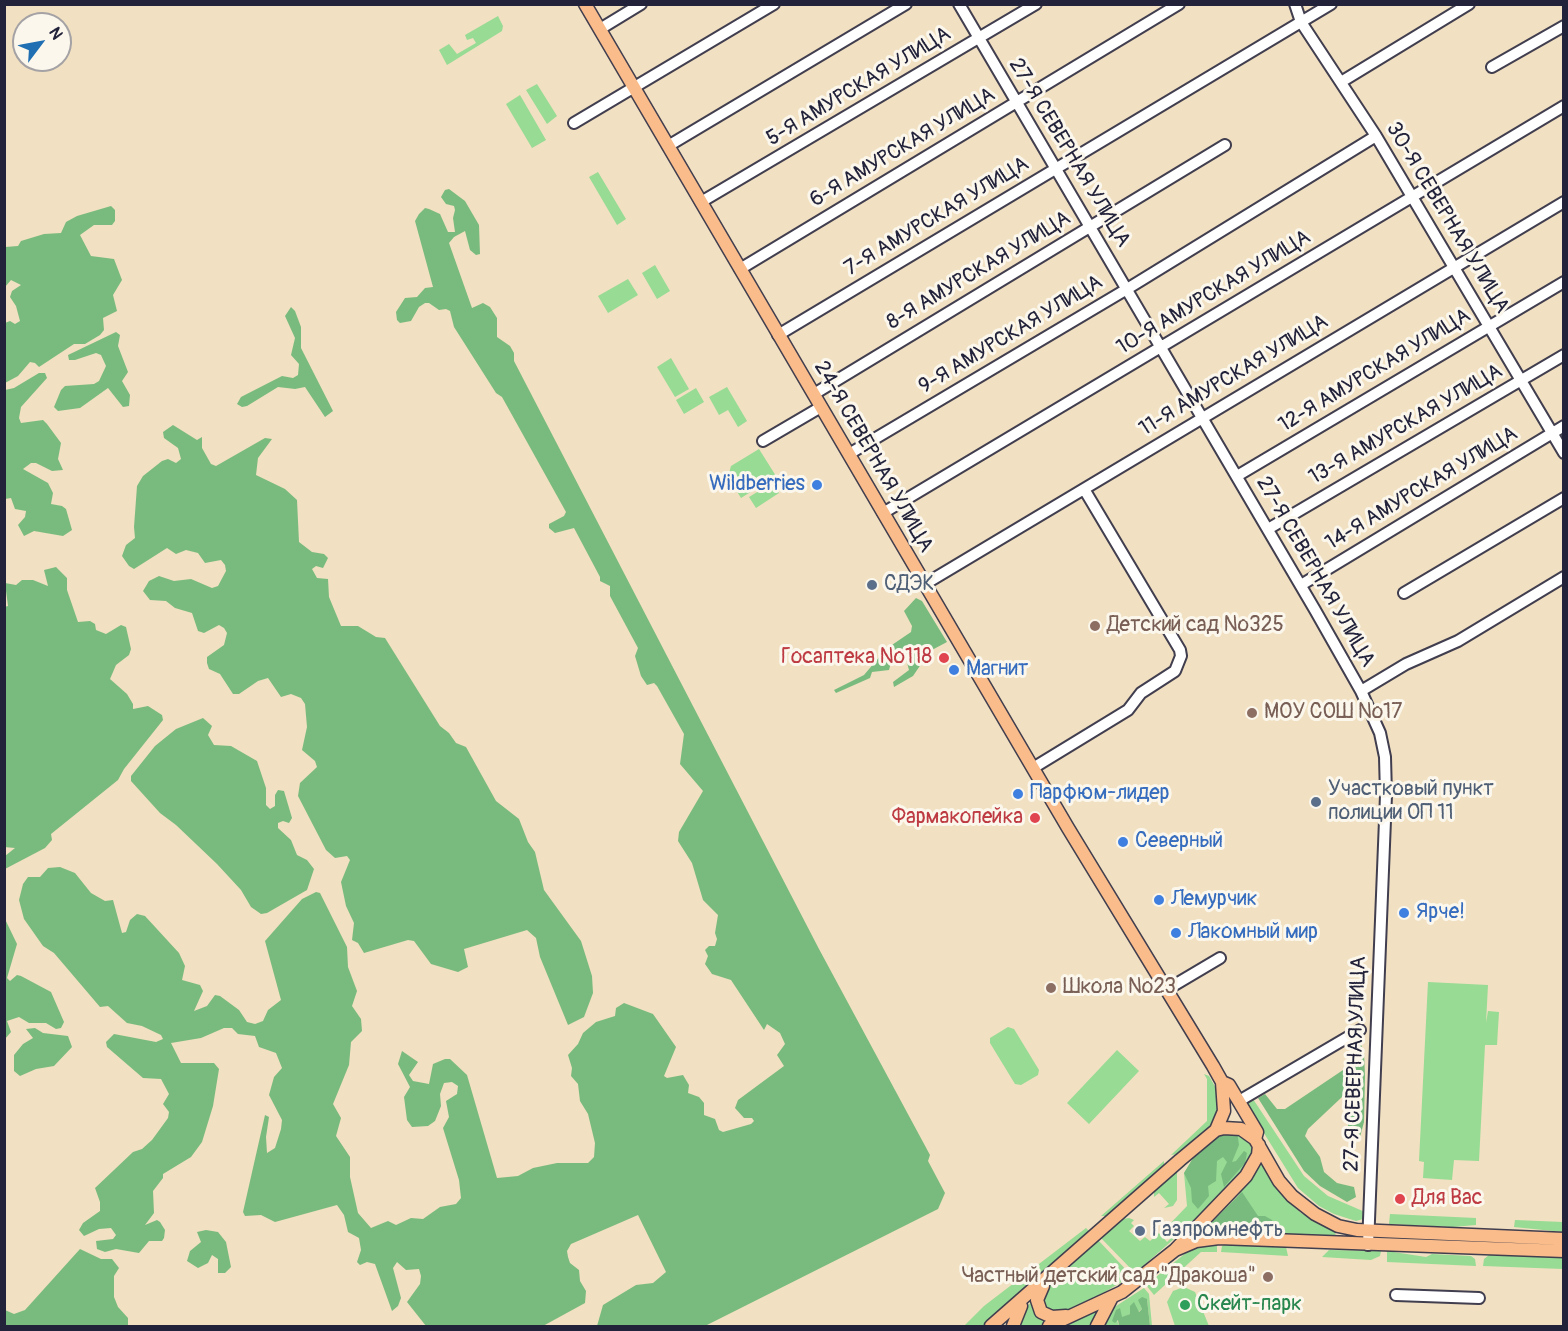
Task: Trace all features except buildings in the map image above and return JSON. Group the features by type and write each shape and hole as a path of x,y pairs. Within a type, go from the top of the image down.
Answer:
{"main road":[{"name":"24-Я СЕВЕРНАЯ УЛИЦА","path":"585,4 1033,768 1222,1082 1224,1111 1216,1130"},
{"name":"24-Я СЕВЕРНАЯ УЛИЦА","path":"1222,1082 1229,1085 1257,1132 1257,1142 1279,1181 1304,1206 1338,1226 1369,1230 1563,1239"},
{"path":"991,1326 1046,1281 1216,1130 1236,1128 1257,1142 1258,1155 1246,1176 1175,1250 1130,1287 1111,1299 1067,1316 1049,1326"},
{"path":"1175,1250 1196,1241 1219,1238 1563,1251"},
{"path":"1046,1281 1038,1296 1038,1308 1047,1316 1067,1316"},
{"path":"1097,1326 1111,1299"},
{"path":"1013,1326 1023,1300"}],"street":[{"path":"600,28 640,4"},
{"path":"574,123 774,4"},
{"path":"668,146 906,4"},
{"name":"27-Я СЕВЕРНАЯ УЛИЦА","path":"959,4 1301,585 1361,691 1380,734 1385,757 1386,795 1368,1245"},
{"name":"5-Я АМУРСКАЯ УЛИЦА","path":"701,202 1036,4"},
{"name":"6-Я АМУРСКАЯ УЛИЦА","path":"740,269 1179,4"},
{"name":"30-Я СЕВЕРНАЯ УЛИЦА","path":"1295,4 1301,22 1376,136 1563,453"},
{"name":"7-Я АМУРСКАЯ УЛИЦА","path":"778,334 1331,4"},
{"path":"1341,82 1469,4"},
{"path":"1492,67 1563,26"},
{"name":"10-Я АМУРСКАЯ УЛИЦА","path":"883,513 1160,346 1413,198 1419,191 1563,106"},
{"name":"9-Я АМУРСКАЯ УЛИЦА","path":"849,454 1126,289 1376,136"},
{"name":"8-Я АМУРСКАЯ УЛИЦА","path":"814,394 1225,145"},
{"name":"11-Я АМУРСКАЯ УЛИЦА","path":"926,584 1563,202"},
{"name":"12-Я АМУРСКАЯ УЛИЦА","path":"1237,476 1563,282"},
{"name":"13-Я АМУРСКАЯ УЛИЦА","path":"1268,529 1563,355"},
{"path":"763,441 821,406"},
{"name":"14-Я АМУРСКАЯ УЛИЦА","path":"1301,585 1563,426"},
{"path":"1033,768 1128,710 1141,693 1175,671 1181,656 1176,643 1084,489"},
{"path":"1404,593 1563,498"},
{"path":"1361,691 1406,664 1458,641 1563,577"},
{"path":"1166,990 1220,958"},
{"path":"1239,1101 1360,1030"},
{"path":"1396,1295 1479,1298"}],"green space":[{"path":"498,16 503,26 502,31 447,65 439,50 449,44 457,54 476,43 473,38 467,40 465,35"},
{"path":"537,84 557,116 547,124 526,90"},
{"path":"520,95 546,140 532,148 506,104"},
{"path":"598,172 626,219 617,225 589,177"},
{"path":"449,189 465,201 479,225 480,254 476,255 470,250 465,231 449,243 472,308 483,303 490,307 497,318 497,337 510,346 514,353 514,361 819,949 930,1155 928,1161 945,1193 938,1209 705,1326 597,1326 603,1305 636,1285 653,1283 666,1272 638,1215 571,1244 567,1251 568,1257 570,1263 579,1270 580,1281 586,1291 585,1303 543,1326 426,1326 407,1302 420,1284 419,1269 406,1270 397,1262 393,1268 401,1298 398,1306 392,1311 375,1264 367,1262 360,1265 357,1262 361,1250 359,1238 348,1232 344,1215 337,1205 275,1222 261,1215 245,1216 243,1212 265,1115 269,1117 266,1137 267,1153 275,1148 281,1129 282,1120 269,1095 274,1077 282,1068 276,1053 259,1047 255,1036 238,1034 232,1028 224,1028 201,1038 171,1043 181,1063 214,1063 219,1069 213,1106 202,1142 191,1157 163,1174 163,1178 153,1191 154,1213 145,1225 157,1220 160,1222 165,1230 162,1241 149,1241 139,1253 116,1249 105,1252 97,1249 96,1241 113,1239 116,1235 111,1228 99,1229 84,1236 79,1230 83,1223 100,1211 100,1202 95,1188 133,1152 142,1149 152,1140 168,1118 169,1112 163,1104 169,1094 161,1079 143,1078 107,1047 106,1042 114,1034 156,1042 163,1039 161,1035 142,1026 127,1023 108,1006 100,1007 54,953 43,946 24,919 19,900 23,884 28,877 40,877 48,868 60,867 75,873 91,893 105,901 113,900 122,933 126,932 130,920 137,914 145,916 179,953 185,966 182,980 200,985 203,991 194,1011 207,1006 215,995 220,996 239,1010 247,1022 255,1024 263,1021 268,1010 281,1000 265,941 302,899 316,892 320,893 347,947 348,967 357,991 352,1006 361,1019 362,1031 351,1042 349,1065 333,1104 341,1118 336,1136 350,1157 350,1177 358,1213 371,1228 388,1221 396,1225 411,1218 423,1219 440,1207 456,1204 461,1198 459,1180 443,1128 449,1117 446,1101 457,1094 458,1086 452,1082 444,1083 440,1094 441,1106 435,1121 428,1126 412,1127 407,1120 404,1097 410,1087 398,1064 402,1051 418,1062 409,1075 413,1081 429,1084 433,1064 445,1059 450,1059 467,1075 497,1178 518,1176 533,1168 557,1163 588,1163 594,1157 595,1143 588,1114 580,1101 578,1084 571,1076 572,1068 568,1055 578,1044 583,1033 596,1022 615,1016 616,1008 624,1003 653,1014 676,1047 664,1076 667,1078 683,1075 689,1085 688,1093 699,1097 704,1103 704,1115 715,1119 719,1130 723,1132 751,1124 754,1121 752,1118 744,1118 735,1108 738,1100 784,1066 777,1055 785,1044 780,1033 767,1024 764,1030 731,980 712,974 705,964 708,956 705,950 709,946 715,946 717,939 715,933 718,915 703,900 692,863 678,841 679,832 703,791 680,764 684,734 657,686 654,683 647,685 641,676 635,656 638,648 610,596 610,586 600,581 574,528 555,533 549,528 549,524 564,516 566,512 502,397 496,393 454,327 450,311 439,310 425,303 419,307 411,321 400,323 397,320 396,312 405,298 417,297 425,288 433,287 415,221 419,214 425,208 440,214 448,232 455,232 454,206 446,204 441,197 445,190"},
{"path":"111,206 115,210 115,221 112,225 94,225 80,235 91,256 114,259 122,280 113,295 117,311 103,318 104,330 100,335 85,344 74,344 39,367 30,362 18,376 5,383 5,323 10,321 15,324 20,321 16,306 10,297 12,291 21,285 11,280 5,287 5,247 18,246 21,241 44,234 61,233 66,222 77,216"},
{"path":"655,265 670,291 657,299 642,273"},
{"path":"628,279 638,295 608,313 598,296"},
{"path":"291,307 301,327 301,348 333,411 325,417 305,387 295,389 278,387 247,406 242,407 237,404 241,397 282,376 293,378 298,375 299,364 291,355 295,338 285,316"},
{"path":"116,332 120,335 118,346 128,372 122,381 130,395 129,406 123,407 108,388 80,408 58,411 54,407 65,386 94,384 99,381 106,366 101,355 96,353 75,360 69,360 68,355"},
{"path":"671,358 689,389 675,397 657,367"},
{"path":"39,373 45,373 47,378 21,407 19,418 21,423 43,420 47,424 61,443 58,459 63,470 52,471 36,463 31,463 23,469 48,483 53,493 51,504 66,509 72,530 63,536 34,531 24,536 18,525 25,517 26,511 15,509 11,498 5,499 5,390 14,388"},
{"path":"727,387 747,421 738,427 728,410 719,415 709,397"},
{"path":"696,388 704,402 684,414 676,400"},
{"path":"173,425 197,440 202,437 202,448 211,464 216,466 265,438 272,439 258,458 256,475 285,489 297,500 299,542 312,552 324,554 328,558 323,568 316,566 312,569 317,578 328,579 329,597 341,626 358,626 376,637 385,638 440,726 456,743 466,747 496,801 519,819 528,842 535,852 544,890 581,941 592,976 593,993 584,1017 568,1025 540,957 536,938 527,930 464,949 468,967 458,972 431,964 414,941 408,940 364,953 358,943 352,940 354,923 346,906 341,882 350,860 347,856 335,858 326,850 298,796 300,783 317,767 315,761 302,750 307,727 305,704 301,698 291,694 281,697 268,678 258,681 239,694 233,694 220,674 209,669 207,663 207,657 224,645 227,633 224,628 219,625 204,633 198,631 192,613 175,608 166,601 150,600 143,591 149,581 159,576 174,581 191,579 212,588 218,586 226,571 225,565 221,560 205,563 198,553 186,550 176,554 167,548 134,569 122,556 126,545 135,538 137,486 143,476 162,461 168,459 176,463 181,459 178,448 164,438 163,432"},
{"path":"759,449 776,476 741,498 728,477 731,466"},
{"path":"772,483 779,493 756,508 749,497"},
{"path":"56,567 67,578 67,590 78,622 90,621 95,624 96,630 106,634 121,625 126,627 131,649 129,655 116,665 110,679 127,694 133,704 133,709 148,706 162,715 163,720 124,769 118,780 51,834 52,840 45,848 5,869 5,856 15,848 4,847 4,607 8,606 5,583 16,585 22,580 33,580 48,586 44,570"},
{"path":"916,598 922,601 947,642 930,651 913,676 894,687 893,682 909,670 906,659 892,659 889,670 872,672 870,678 836,693 834,690 864,675 886,649 911,632 912,626 904,611"},
{"path":"203,718 212,726 208,735 214,745 231,746 257,761 266,788 266,805 270,809 275,806 275,795 278,790 284,791 292,818 289,823 283,821 278,823 278,828 291,840 297,855 307,860 314,869 307,890 267,913 261,914 251,907 241,890 217,864 160,813 131,781 131,776 155,746 176,729"},
{"path":"4,917 17,944 7,978 10,981 17,975 21,976 51,992 64,1022 61,1028 56,1029 46,1023 29,1023 19,1017 7,1021 11,1032 5,1039"},
{"path":"1428,982 1488,985 1486,1023 1488,1011 1499,1012 1497,1045 1485,1045 1479,1161 1454,1160 1452,1180 1423,1178 1424,1162 1419,1161"},
{"path":"1008,1027 1014,1029 1039,1070 1038,1075 1021,1085 1015,1084 990,1043 990,1038"},
{"path":"35,1028 43,1033 68,1036 72,1047 54,1066 36,1069 20,1076 14,1071 14,1055 23,1044 33,1038 26,1029"},
{"path":"1358,1037 1364,1052 1365,1076 1364,1122 1360,1137 1354,1141 1348,1136 1348,1105 1346,1098 1342,1097 1308,1129 1305,1136 1320,1157 1324,1172 1337,1183 1354,1187 1356,1197 1347,1202 1320,1186 1304,1171 1258,1098 1265,1094 1277,1109 1285,1109 1349,1066 1352,1056 1349,1041"},
{"path":"1117,1050 1139,1071 1089,1124 1067,1103"},
{"path":"1204,1074 1209,1076 1217,1090 1221,1107 1212,1125 1177,1154 1171,1155 1207,1121 1207,1079"},
{"path":"1251,1096 1304,1176 1328,1196 1365,1212 1363,1219 1356,1221 1334,1214 1319,1206 1298,1188 1249,1109 1246,1102"},
{"path":"1237,1132 1248,1140 1252,1149 1245,1168 1214,1204 1135,1273 1101,1238 1123,1219 1129,1218 1134,1220 1131,1223 1134,1226 1129,1231 1140,1241 1145,1237 1150,1241 1159,1233 1167,1242 1176,1233 1166,1228 1187,1206 1184,1173 1195,1155"},
{"path":"1237,1132 1239,1145 1232,1162 1236,1161 1244,1151 1247,1153 1245,1163 1224,1187 1221,1174 1227,1162 1223,1157 1217,1161 1216,1181 1208,1186 1209,1196 1198,1209 1192,1202 1191,1188 1184,1173 1195,1155 1221,1133"},
{"path":"1164,1161 1164,1166 1107,1216 1101,1216"},
{"path":"1261,1163 1290,1203 1301,1213 1334,1231 1337,1238 1199,1235 1237,1197"},
{"path":"1177,1170 1177,1200 1173,1206 1164,1208 1169,1204 1159,1193 1154,1197 1154,1190"},
{"path":"1242,1192 1258,1216 1265,1216 1272,1220 1275,1228 1273,1234 1217,1233 1213,1229 1213,1221"},
{"path":"1390,1214 1476,1218 1476,1225 1453,1227 1389,1224"},
{"path":"1515,1220 1563,1222 1563,1232 1514,1227"},
{"path":"1086,1228 1090,1232 985,1326 964,1326 984,1306"},
{"path":"206,1230 218,1232 226,1242 231,1267 225,1273 218,1273 218,1259 212,1255 208,1263 198,1268 187,1261 190,1251 201,1242 197,1232"},
{"path":"1098,1240 1132,1276 1103,1293 1060,1313 1042,1310 1044,1291"},
{"path":"1217,1242 1217,1252 1201,1252 1154,1295 1146,1285 1192,1248"},
{"path":"1227,1243 1286,1247 1288,1256 1221,1252 1222,1246"},
{"path":"80,1249 101,1259 112,1259 119,1268 114,1276 114,1297 118,1307 128,1318 128,1326 5,1326 5,1310 14,1314 25,1310"},
{"path":"1329,1250 1381,1251 1380,1256 1371,1260 1322,1257"},
{"path":"1387,1251 1426,1257 1432,1254 1471,1256 1475,1259 1476,1266 1387,1262"},
{"path":"1489,1255 1563,1257 1563,1269 1483,1266 1484,1259"},
{"name":"Скейт-парк","path":"1184,1287 1195,1292 1209,1326 1175,1326 1167,1302 1173,1291"},
{"path":"1144,1288 1149,1294 1152,1326 1150,1326 1147,1299 1140,1304 1142,1309 1138,1312 1130,1306 1130,1314 1117,1320 1119,1326 1101,1326 1113,1308"},
{"path":"1142,1297 1147,1299 1150,1326 1119,1326 1118,1320 1115,1323 1112,1321 1116,1310 1120,1308 1122,1317 1130,1314 1130,1306 1134,1302 1139,1312 1142,1309 1138,1300"},
{"path":"1033,1300 1051,1321 1038,1326 1016,1326 1021,1313"},
{"path":"1100,1309 1092,1326 1058,1326 1098,1310"}],"place":[{"name":"Wildberries","path":"817,485"},
{"name":"СДЭК","path":"872,585"},
{"name":"Детский сад №325","path":"1095,626"},
{"name":"Госаптека №118","path":"944,658"},
{"name":"Магнит","path":"954,670"},
{"name":"МОУ СОШ №17","path":"1252,713"},
{"name":"Парфюм-лидер","path":"1018,794"},
{"name":"Участковый пункт полиции ОП 11","path":"1316,802"},
{"name":"Фармакопейка","path":"1035,818"},
{"name":"Северный","path":"1123,842"},
{"name":"Лемурчик","path":"1159,900"},
{"name":"Ярче!","path":"1404,913"},
{"name":"Лакомный мир","path":"1176,933"},
{"name":"Школа №23","path":"1051,988"},
{"name":"Для Вас","path":"1400,1199"},
{"name":"Газпромнефть","path":"1140,1231"},
{"name":"Частный детский сад \"Дракоша\"","path":"1268,1277"},
{"name":"Скейт-парк","path":"1185,1305"}]}
